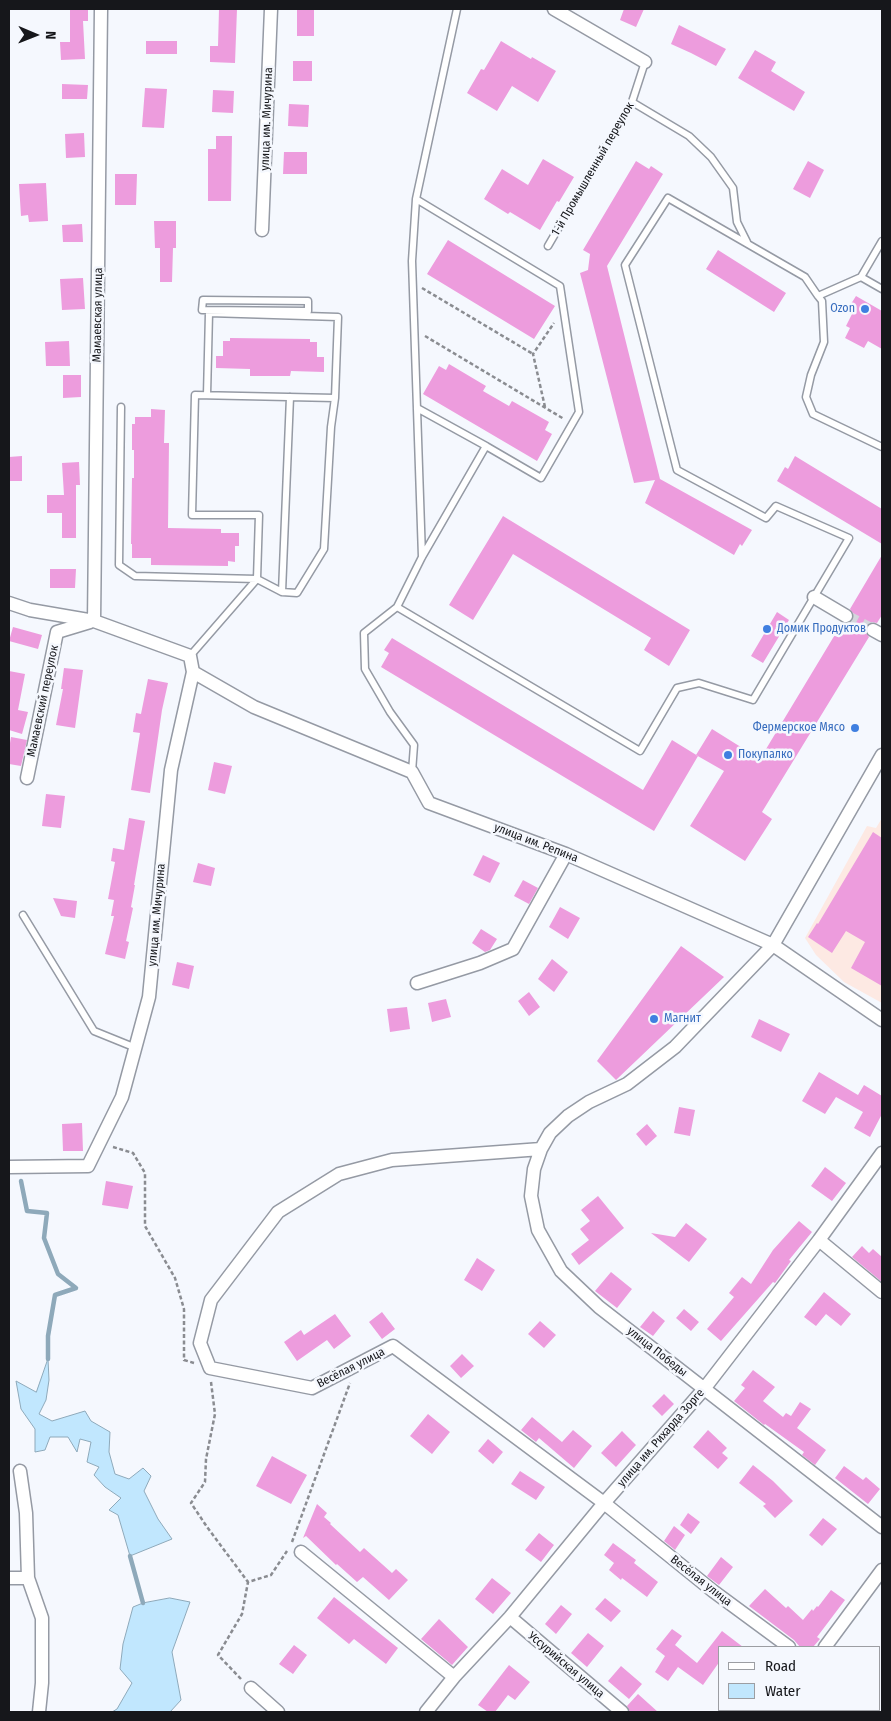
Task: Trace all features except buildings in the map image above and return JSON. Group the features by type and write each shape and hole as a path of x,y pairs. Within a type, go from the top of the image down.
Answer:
{"street":[{"name":"Мамаевская улица","path":"94,621 101,9"},
{"name":"улица им. Мичурина","path":"262,230 271,9"},
{"path":"554,9 645,62"},
{"path":"814,597 846,616"},
{"path":"9,603 30,610 94,621 190,656"},
{"name":"Мамаевский переулок","path":"27,778 57,632 94,621"},
{"name":"улица им. Мичурина","path":"9,1167 88,1166 122,1097 150,996 171,770 193,672 190,656"},
{"path":"193,672 254,707 412,772"},
{"name":"улица Победы","path":"882,755 772,945 675,1047 627,1084 590,1102 568,1116 550,1133 541,1149 534,1169 531,1196 538,1230 561,1271 599,1307 882,1527"},
{"name":"улица им. Репина","path":"412,772 429,803 566,854 772,945 882,1020"},
{"path":"417,984 480,963 513,949 566,854"},
{"path":"210,1368 200,1343 211,1300 278,1212 339,1174 392,1160 541,1149"},
{"name":"улица им. Рихарда Зорге","path":"426,1712 454,1677 510,1617 604,1502 704,1389 819,1240 882,1153"},
{"path":"819,1240 882,1292"},
{"name":"Весёлая улица","path":"210,1368 312,1388 393,1346 604,1502 713,1591 788,1646"},
{"path":"20,1471 26,1512 28,1578 42,1618 42,1683 39,1712"},
{"path":"301,1552 454,1677"},
{"path":"826,1646 882,1570"},
{"path":"9,1578 28,1578"},
{"name":"Уссурийская улица","path":"510,1617 622,1712"},
{"path":"250,1688 278,1712"}],"lane":[{"path":"422,557 412,261 416,199 456,9"},
{"name":"1-й Промышленный переулок","path":"548,246 632,102 645,62"},
{"path":"632,102 689,136 711,157 733,188 737,222 747,242"},
{"path":"397,607 640,752 677,688 699,682 753,700 849,538 776,506 766,518 677,470 625,265 668,198 805,277 822,301 824,342 811,375 806,397 813,414 882,447"},
{"path":"416,199 560,286 579,412 541,478 417,408"},
{"path":"818,296 861,277 882,242"},
{"path":"861,277 882,289"},
{"path":"202,300 308,301 308,311 202,310 202,300"},
{"path":"121,407 119,565 134,576 257,579 282,592 298,593 324,549 331,427 336,398 338,317 208,313 207,395"},
{"path":"190,656 257,579 259,515 192,515 195,395 336,398"},
{"path":"282,592 290,397"},
{"path":"412,772 414,745 390,712 365,669 364,633 397,607 422,557 486,446"},
{"path":"23,915 94,1031 136,1048"}],"path":[{"path":"412,282 533,354"},
{"path":"545,407 533,354 563,309"},
{"path":"414,330 572,424"},
{"path":"100,1143 133,1153 145,1173 146,1226 175,1278 184,1309 184,1360 210,1368 215,1414 206,1459 206,1482 191,1503 248,1582 242,1614 218,1655 250,1688"},
{"path":"248,1582 270,1575 290,1546 317,1469 358,1365"}],"shaded area":[{"path":"882,818 882,1003 844,982 816,955 805,938 867,826 876,828"}],"water":[{"path":"48,1359 49,1380 46,1400 39,1414 52,1421 85,1411 91,1421 110,1432 109,1452 115,1474 129,1479 143,1468 151,1476 144,1491 158,1519 172,1539 130,1556 118,1515 109,1510 121,1498 105,1487 94,1475 99,1467 87,1462 91,1442 80,1439 77,1452 68,1437 50,1437 45,1450 35,1452 35,1429 21,1409 16,1381 36,1392"},
{"path":"170,1598 190,1602 172,1652 181,1700 170,1712 112,1712 117,1709 132,1683 120,1669 123,1644 133,1607 143,1603"}],"waterway":[{"path":"21,1181 27,1211 47,1213 44,1238 58,1274 76,1288 55,1295 48,1336 48,1359"},
{"path":"130,1556 143,1603"}],"tunnel":[{"path":"846,616 873,630"}],"place":[{"name":"Ozon","path":"865,309"},
{"name":"Домик Продуктов","path":"767,629"},
{"name":"Фермерское Мясо","path":"855,728"},
{"name":"Покупалко","path":"728,755"},
{"name":"Магнит","path":"654,1019"}]}
